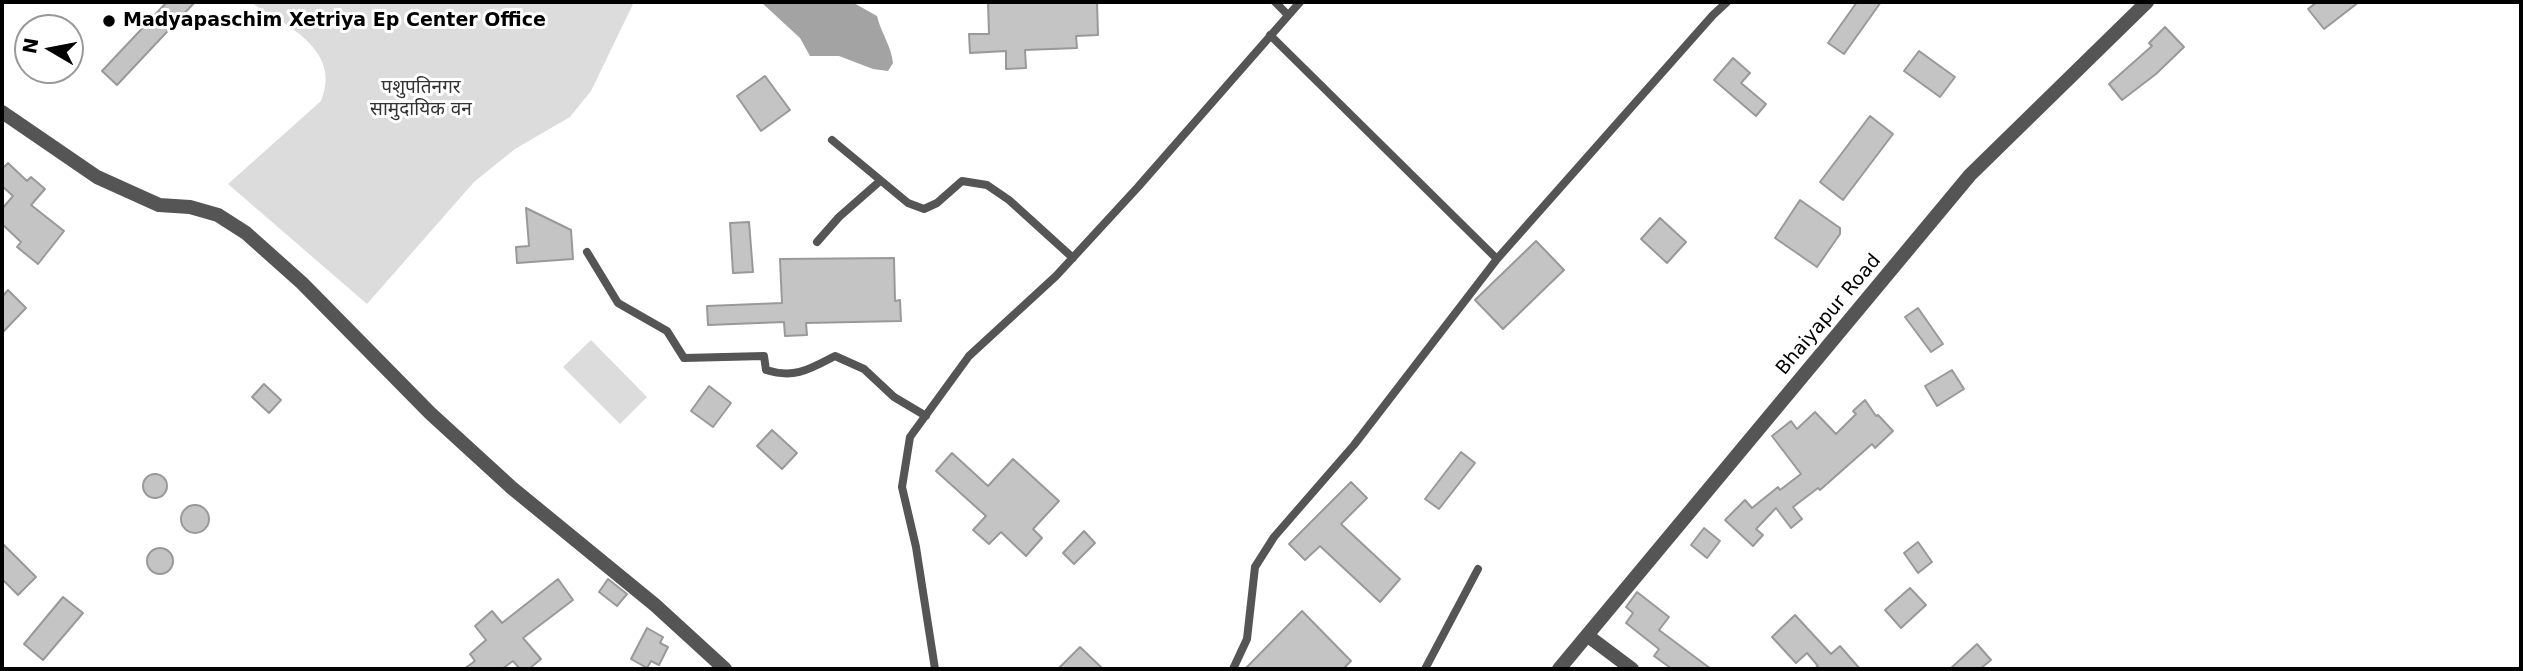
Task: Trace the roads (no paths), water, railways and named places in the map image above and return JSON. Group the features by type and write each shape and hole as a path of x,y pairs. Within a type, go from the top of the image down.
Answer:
{"street":[{"name":"Bhaiyapur Road","path":"1559,669 1970,175 2147,2"},
{"path":"2,112 97,177 159,205 190,207 218,215 246,233 302,283 430,413 512,488 655,605 725,669"},
{"path":"1588,636 1632,669"}],"lane":[{"path":"1275,2 1288,15"},
{"path":"935,669 916,547 902,487 911,438 969,356 1056,276 1300,2"},
{"path":"1233,669 1247,639 1255,567 1274,537 1354,445 1497,259 1727,2"},
{"path":"1270,35 1497,259"},
{"path":"832,140 908,203 924,209 937,203 962,181 987,185 1009,200 1073,257"},
{"path":"817,242 839,217 880,181"},
{"path":"587,252 618,303 667,331 684,358 764,356 766,370 782,375 809,370 835,356 863,369 894,397 926,416"},
{"path":"1425,669 1478,569"}],"place":[{"name":"Madyapaschim Xetriya Ep Center Office","path":"109,21"}],"park label":[{"name":"पशुपतिनगर सामुदायिक वन","path":"421,99"}]}
